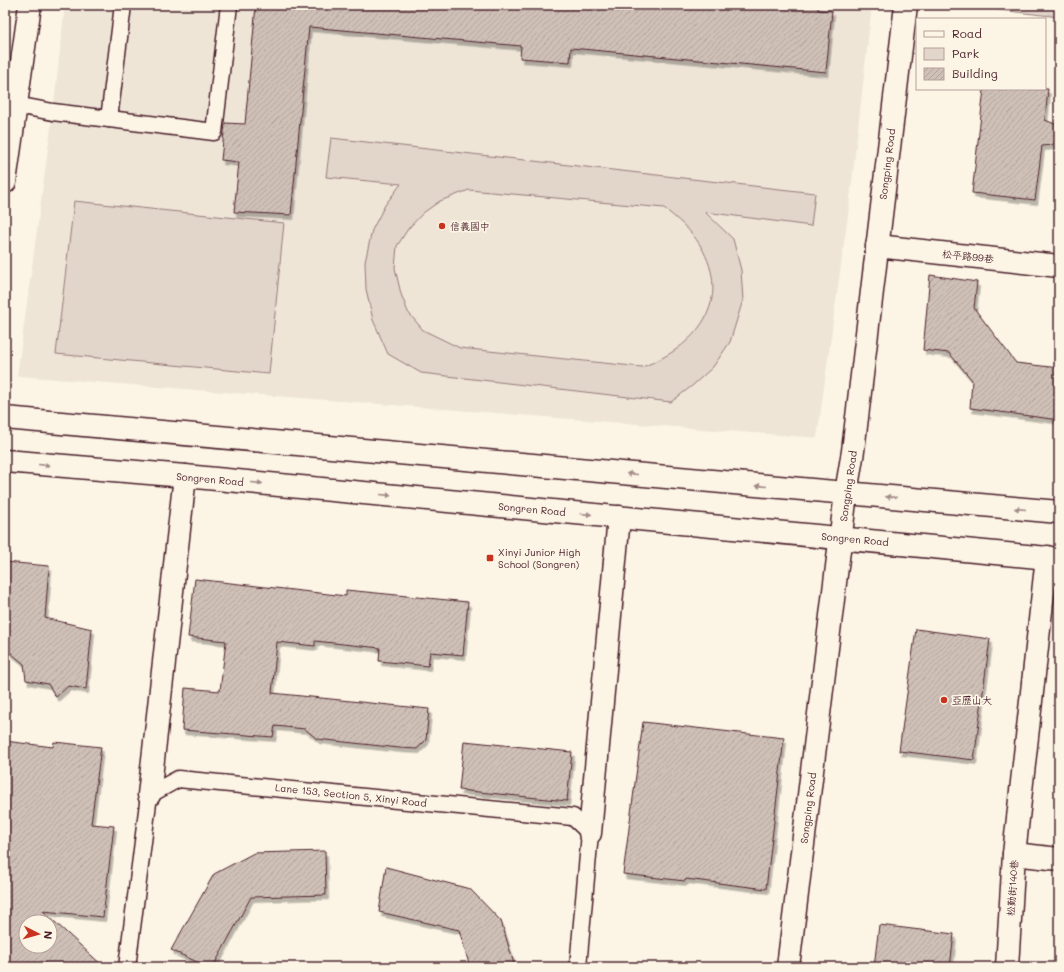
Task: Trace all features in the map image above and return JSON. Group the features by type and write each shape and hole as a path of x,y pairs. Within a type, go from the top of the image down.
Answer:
{"street":[{"path":"5,182 30,5"},
{"name":"Songping Road","path":"788,967 846,493 853,451 906,5"},
{"name":"松平路99巷","path":"877,246 1059,266"},
{"path":"5,418 1059,512"},
{"name":"Songren Road","path":"5,461 185,476 1053,558"},
{"path":"149,795 185,476"},
{"path":"590,833 619,517"},
{"path":"1014,854 1053,558"},
{"name":"松勤街140巷","path":"1007,967 1014,854 1059,859"}],"lane":[{"path":"109,119 123,5"},
{"path":"16,106 214,132 229,5"},
{"name":"Lane 153, Section 5, Xinyi Road","path":"149,795 178,778 573,817 590,833"},
{"path":"126,967 149,795"},
{"path":"578,967 590,833"}],"shaded area":[{"name":"信義國中","path":"65,5 872,5 849,208 817,438 17,376 53,112"}],"green space":[{"path":"957,5 1059,5 1059,17"},
{"path":"331,138 815,193 811,226 705,212 733,239 741,270 743,300 730,342 713,367 671,402 421,373 388,354 373,320 366,289 365,262 372,230 385,205 401,184 326,177","holes":["469,190 664,208 688,230 700,245 709,266 713,285 711,303 704,320 693,335 679,348 642,367 460,348 423,330 408,312 401,294 395,268 397,246 408,229 423,213 440,201"]},
{"path":"74,201 284,223 269,374 56,354"}],"building":[{"path":"256,5 818,5 818,10 832,11 826,72 571,48 570,62 520,58 521,46 309,27 291,215 234,212 239,162 221,160 225,123 245,124"},
{"path":"1048,89 1045,120 1055,124 1059,129 1059,136 1057,141 1052,145 1042,146 1035,200 972,193 984,90"},
{"path":"930,275 977,282 974,308 1016,363 1059,368 1059,420 970,408 972,380 949,353 923,350"},
{"path":"5,562 49,566 45,618 92,629 86,689 68,686 56,697 48,684 26,680 24,664 5,648"},
{"path":"195,579 346,596 346,590 468,602 463,655 430,652 428,666 379,661 380,648 315,641 315,646 277,642 272,693 429,709 426,740 417,749 317,739 305,729 275,726 273,737 182,730 185,688 220,691 226,641 188,637"},
{"name":"亞歷山大","path":"916,629 990,639 974,760 899,751"},
{"path":"643,722 784,738 766,889 686,879 685,881 623,874"},
{"path":"5,741 53,747 54,742 101,747 91,824 114,826 103,917 43,911 46,914 18,914 18,954 58,954 58,925 104,967 5,967"},
{"path":"464,741 572,752 567,801 459,790"},
{"path":"325,851 326,895 251,897 213,967 208,967 171,950 214,874 254,853"},
{"path":"386,867 470,889 501,921 515,967 470,967 459,930 379,912"},
{"path":"879,925 954,934 950,967 874,967"}],"place":[{"name":"信義國中","path":"442,226"},
{"name":"Xinyi Junior High School (Songren)","path":"490,558"},
{"name":"亞歷山大","path":"944,700"}]}
